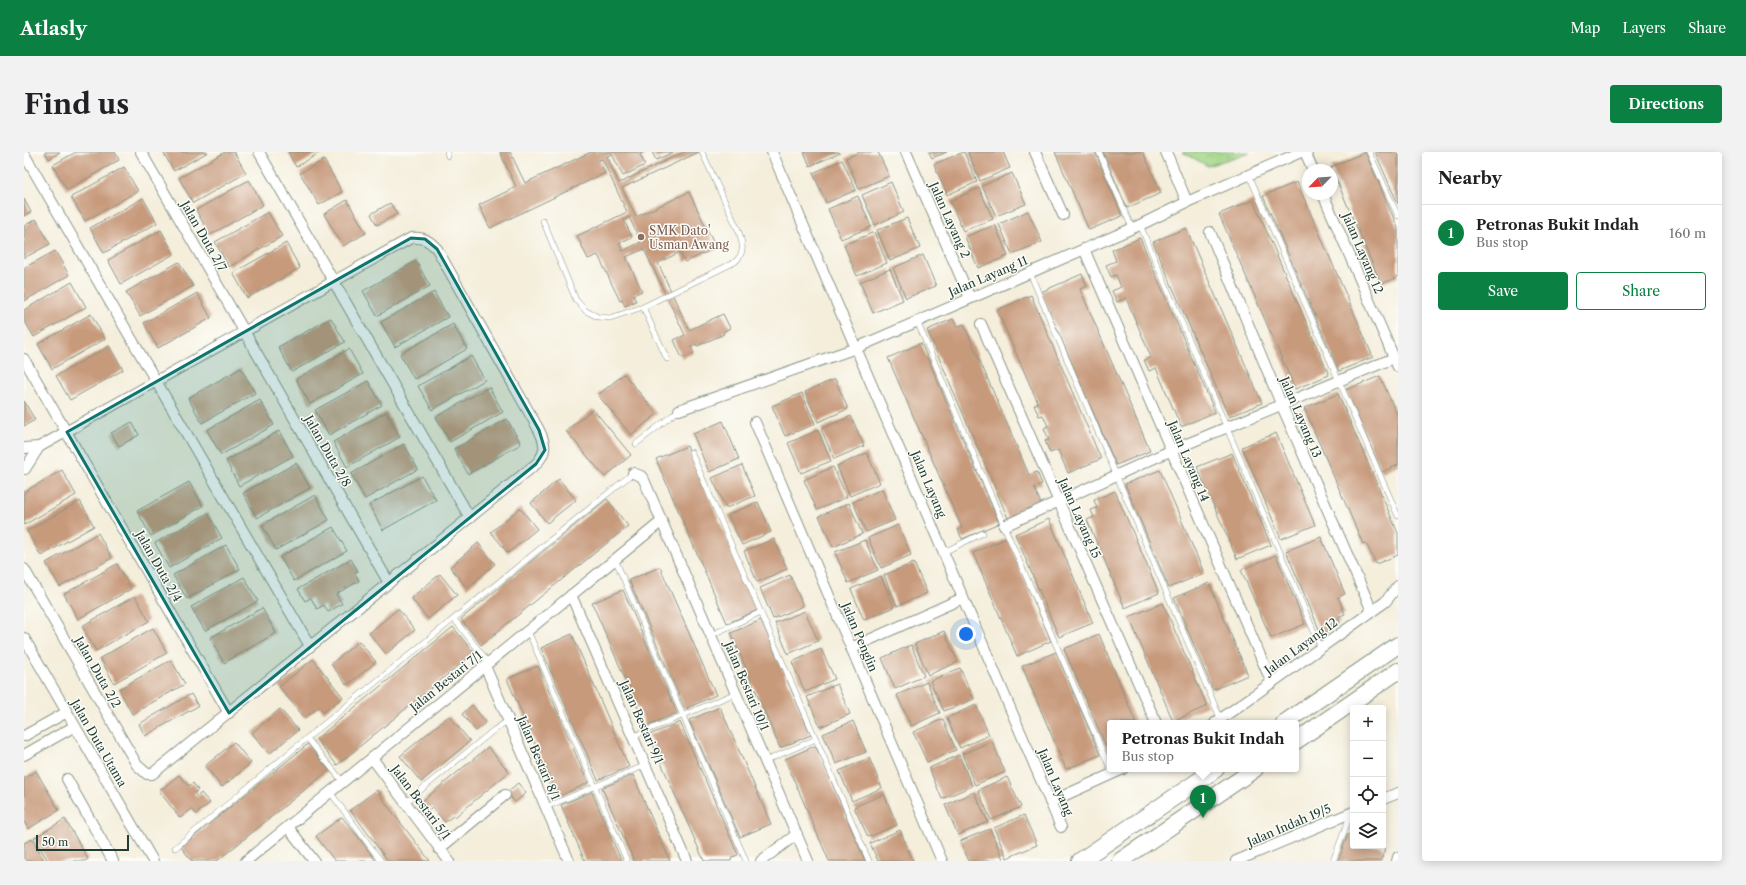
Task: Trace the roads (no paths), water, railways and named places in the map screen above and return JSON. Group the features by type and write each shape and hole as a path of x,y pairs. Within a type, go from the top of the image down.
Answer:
{"main road":[{"path":"1288,720 1398,645"},
{"path":"1299,739 1398,671"},
{"path":"1080,861 1212,772"},
{"path":"1124,859 1251,772"}],"street":[{"name":"Jalan Duta 2/7","path":"141,152 244,332"},
{"path":"259,152 470,518"},
{"name":"Jalan Layang","path":"772,152 1061,827"},
{"name":"Jalan Layang 2","path":"906,152 970,298"},
{"path":"1035,152 1063,215"},
{"path":"1166,152 1188,202"},
{"name":"Jalan Layang 11","path":"679,410 856,348 1030,273 1301,152"},
{"path":"1305,152 1310,164"},
{"path":"24,154 310,646"},
{"name":"Jalan Layang 12","path":"1326,200 1398,367"},
{"name":"Jalan Layang 13","path":"1210,232 1282,406 1372,611"},
{"path":"25,469 40,448 411,238 425,239 437,248 544,440 545,450 542,458 470,518 229,712"},
{"name":"Jalan Layang 14","path":"1084,249 1170,451 1272,683"},
{"name":"Jalan Layang 15","path":"981,324 1155,720"},
{"name":"Jalan Duta 2/8","path":"244,332 389,583"},
{"path":"1004,526 1170,451 1282,406 1394,358"},
{"name":"Jalan Duta 2/4","path":"24,359 229,712"},
{"name":"Jalan Penglin","path":"755,422 942,861"},
{"path":"24,448 40,448"},
{"name":"Jalan Bestari 10/1","path":"633,473 641,476 644,480 808,861"},
{"name":"Jalan Bestari 7/1","path":"246,861 662,521"},
{"name":"Jalan Duta 2/2","path":"24,569 137,765 147,774 158,771 229,712"},
{"name":"Jalan Layang 12","path":"1219,720 1385,602 1398,586"},
{"name":"Jalan Bestari 9/1","path":"571,595 634,736 687,861"},
{"path":"851,648 963,598"},
{"name":"Jalan Duta Utama","path":"24,638 153,861"},
{"name":"Jalan Bestari 8/1","path":"487,664 509,720 569,861"},
{"path":"24,736 66,712"},
{"path":"24,755 75,726"},
{"name":"Jalan Bestari 5/1","path":"372,758 449,861"},
{"path":"1050,802 1107,772"},
{"path":"67,778 114,861"},
{"path":"1386,798 1398,793"},
{"path":"439,849 505,795"},
{"name":"Jalan Indah 19/5","path":"1236,861 1350,814"},
{"path":"288,827 314,861"},
{"path":"761,861 797,834"},
{"path":"1397,861 1398,857"}],"lane":[{"path":"543,220 576,300 586,311 598,317 610,318 643,307 735,262 741,256 743,242 702,152"},
{"path":"1099,152 1136,226 1227,428 1321,648"},
{"path":"1369,152 1398,216"},
{"path":"1249,175 1398,516"},
{"path":"1030,273 1218,720"},
{"path":"643,307 667,359"},
{"path":"917,321 1004,526 1107,761"},
{"path":"636,444 679,410"},
{"path":"691,452 869,861"},
{"path":"175,848 307,738 633,473"},
{"path":"944,552 983,534"},
{"path":"615,560 746,861"},
{"path":"711,635 761,612"},
{"path":"454,618 487,664"},
{"path":"528,631 627,861"},
{"path":"634,736 736,693"},
{"path":"405,803 494,730 509,720"},
{"path":"307,738 343,782"},
{"path":"765,761 816,739"},
{"path":"546,807 646,764"},
{"path":"330,792 381,861"},
{"path":"1332,861 1350,818"}],"place":[{"name":"SMK Dato' Usman Awang","path":"641,237"},
{"name":"Petronas Bukit Indah","path":"1203,818"}]}
